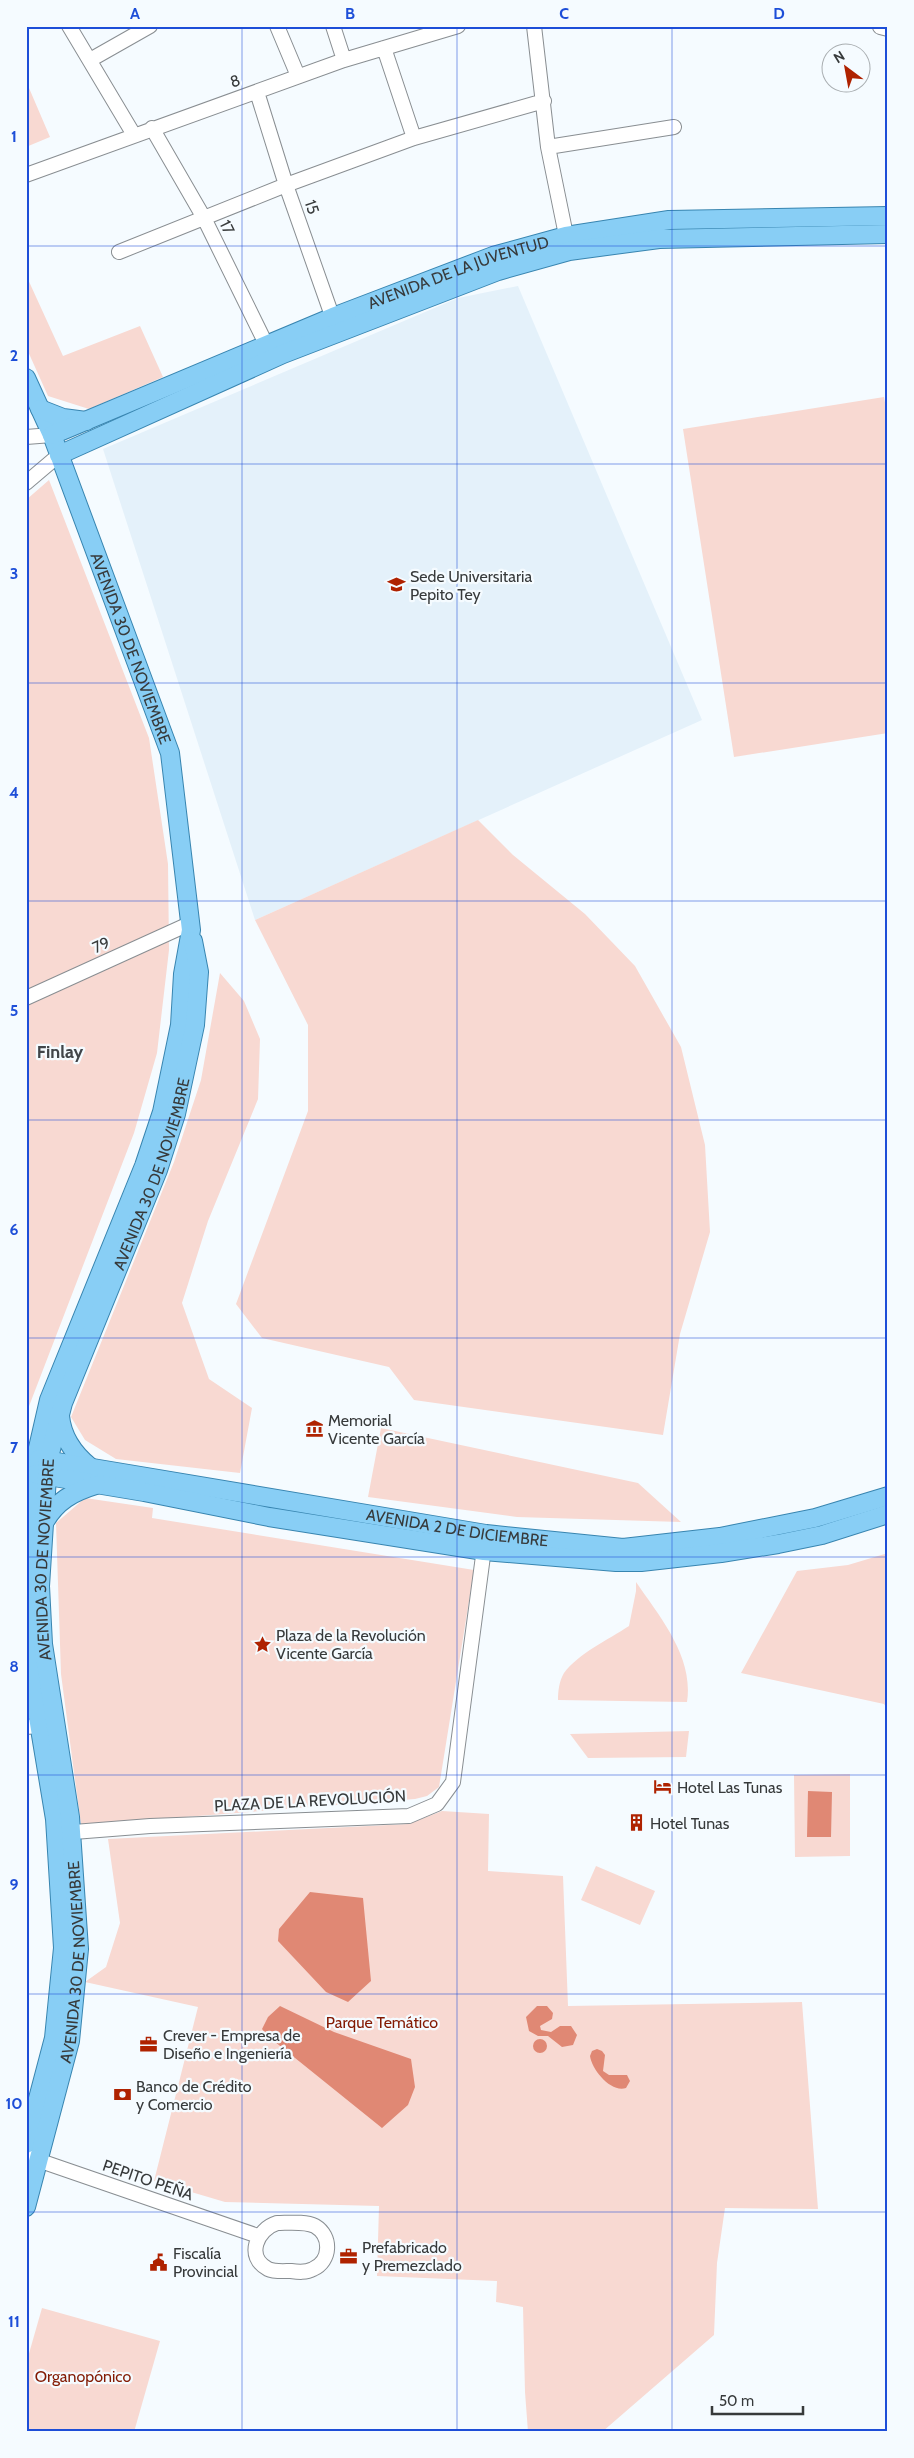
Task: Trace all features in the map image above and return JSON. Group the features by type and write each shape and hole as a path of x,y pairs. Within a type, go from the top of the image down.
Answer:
{"main road":[{"name":"AVENIDA DE LA JUVENTUD","path":"52,436 266,344 335,325 495,264 567,244 669,220 888,216"},
{"name":"AVENIDA DE LA JUVENTUD","path":"567,244 660,239 888,234"},
{"name":"AVENIDA DE LA JUVENTUD","path":"59,455 283,354 335,325"},
{"name":"AVENIDA 30 DE NOVIEMBRE","path":"26,378 52,436 170,753 191,927 200,972 195,1026 176,1114 158,1170 52,1416 36,1467 29,1663 63,1833 78,1958 70,2041 33,2159 26,2207"},
{"path":"40,409 63,418 87,422"},
{"path":"68,480 71,464 81,445"},
{"path":"26,1434 52,1416 61,1424 71,1447 78,1457 90,1467"},
{"name":"AVENIDA 2 DE DICIEMBRE","path":"36,1467 90,1467 485,1542 616,1562 641,1562 721,1553 795,1540 822,1535 888,1514"},
{"name":"AVENIDA 2 DE DICIEMBRE","path":"36,1467 99,1484 269,1517 485,1542 623,1548 720,1537 815,1518 888,1496"},
{"path":"33,1518 50,1512 64,1499 77,1491 99,1484"},
{"name":"AVENIDA 30 DE NOVIEMBRE","path":"26,2144 54,2038 63,1948 63,1833"}],"street":[{"path":"69,26 134,134"},
{"path":"90,60 150,26"},
{"path":"278,26 298,76"},
{"path":"333,26 344,60"},
{"name":"8","path":"26,175 134,134 344,60 437,29 458,26"},
{"path":"534,26 548,147 567,244"},
{"path":"880,27 888,29"},
{"path":"384,48 414,138"},
{"name":"15","path":"257,92 286,185 335,325"},
{"path":"119,252 286,185 414,138 544,101"},
{"name":"17","path":"152,128 204,218 266,344"},
{"path":"548,147 674,128"},
{"path":"26,437 52,436"},
{"path":"26,483 59,455"},
{"name":"79","path":"26,998 191,927"},
{"name":"PLAZA DE LA REVOLUCIÓN","path":"63,1833 150,1826 409,1816 437,1804 453,1782 485,1542"},
{"name":"PEPITO PEÑA","path":"33,2159 258,2236"},
{"path":"277,2223 309,2224 322,2232 328,2246 327,2254 324,2261 310,2271 270,2270 258,2259 256,2251 258,2236 263,2230 277,2223"}],"shaded area":[{"name":"Sede Universitaria Pepito Tey","path":"518,286 702,720 255,920 103,449 458,298"},
{"path":"808,1791 832,1792 831,1837 807,1837"},
{"path":"310,1892 363,1898 371,1981 348,2002 326,1992 278,1941 279,1929"},
{"path":"280,2006 334,2032 411,2059 415,2087 408,2105 382,2128 269,2037 262,2029 268,2017"},
{"path":"537,2006 547,2006 553,2013 552,2019 540,2026 541,2030 551,2032 560,2026 571,2026 577,2035 573,2045 562,2047 548,2036 538,2036 529,2031 526,2017"},
{"path":"537,2039 543,2039 547,2046 543,2053 537,2053 533,2049 533,2043"},
{"path":"597,2049 605,2055 603,2071 609,2075 627,2075 630,2081 626,2088 614,2087 598,2074 590,2056 592,2051"}],"green space":[{"path":"26,81 50,137 26,147"},
{"path":"26,275 63,356 140,326 163,377 89,409 48,396 26,347"},
{"path":"884,397 888,419 888,733 734,757 683,429"},
{"path":"49,480 149,738 168,864 169,950 157,1053 134,1133 26,1414 26,500"},
{"path":"478,820 513,855 585,914 635,966 681,1047 705,1145 710,1232 680,1334 663,1435 414,1400 389,1367 262,1338 236,1304 308,1111 308,1025 255,920"},
{"path":"220,973 244,1001 260,1039 258,1099 208,1221 182,1303 209,1379 252,1408 240,1473 116,1459 85,1440 71,1417 174,1162 201,1080"},
{"path":"381,1428 638,1483 681,1522 517,1517 368,1497"},
{"name":"Plaza de la Revolución Vicente García","path":"85,1498 153,1508 152,1518 474,1570 439,1787 427,1796 415,1799 81,1825 61,1674 56,1523"},
{"path":"888,1553 888,1710 884,1704 741,1673 797,1571 848,1565"},
{"path":"636,1582 665,1623 680,1653 688,1685 687,1702 558,1700 561,1679 570,1666 586,1653 629,1626"},
{"path":"689,1731 686,1757 588,1758 570,1734"},
{"path":"850,1774 850,1856 795,1857 794,1775"},
{"name":"Parque Temático","path":"442,1811 489,1814 488,1871 563,1876 568,2006 802,2002 818,2209 725,2208 717,2263 714,2335 602,2432 528,2432 523,2307 496,2302 497,2281 377,2276 379,2206 225,2202 154,2181 198,2007 85,1982 106,1967 120,1923 108,1839 408,1824"},
{"path":"596,1866 655,1891 640,1925 581,1900"},
{"name":"Organopónico","path":"42,2308 160,2341 134,2432 26,2432 26,2364"}],"place":[{"name":"Sede Universitaria Pepito Tey","path":"396,585"},
{"name":"Memorial Vicente García","path":"314,1429"},
{"name":"Plaza de la Revolución Vicente García","path":"262,1644"},
{"name":"Hotel Las Tunas","path":"663,1787"},
{"name":"Hotel Tunas","path":"636,1823"},
{"name":"Crever - Empresa de Diseño e Ingeniería","path":"149,2044"},
{"name":"Banco de Crédito y Comercio","path":"122,2095"},
{"name":"Prefabricado y Premezclado","path":"348,2256"},
{"name":"Fiscalía Provincial","path":"159,2262"}],"district":[{"name":"Finlay","path":"60,1052"}]}
